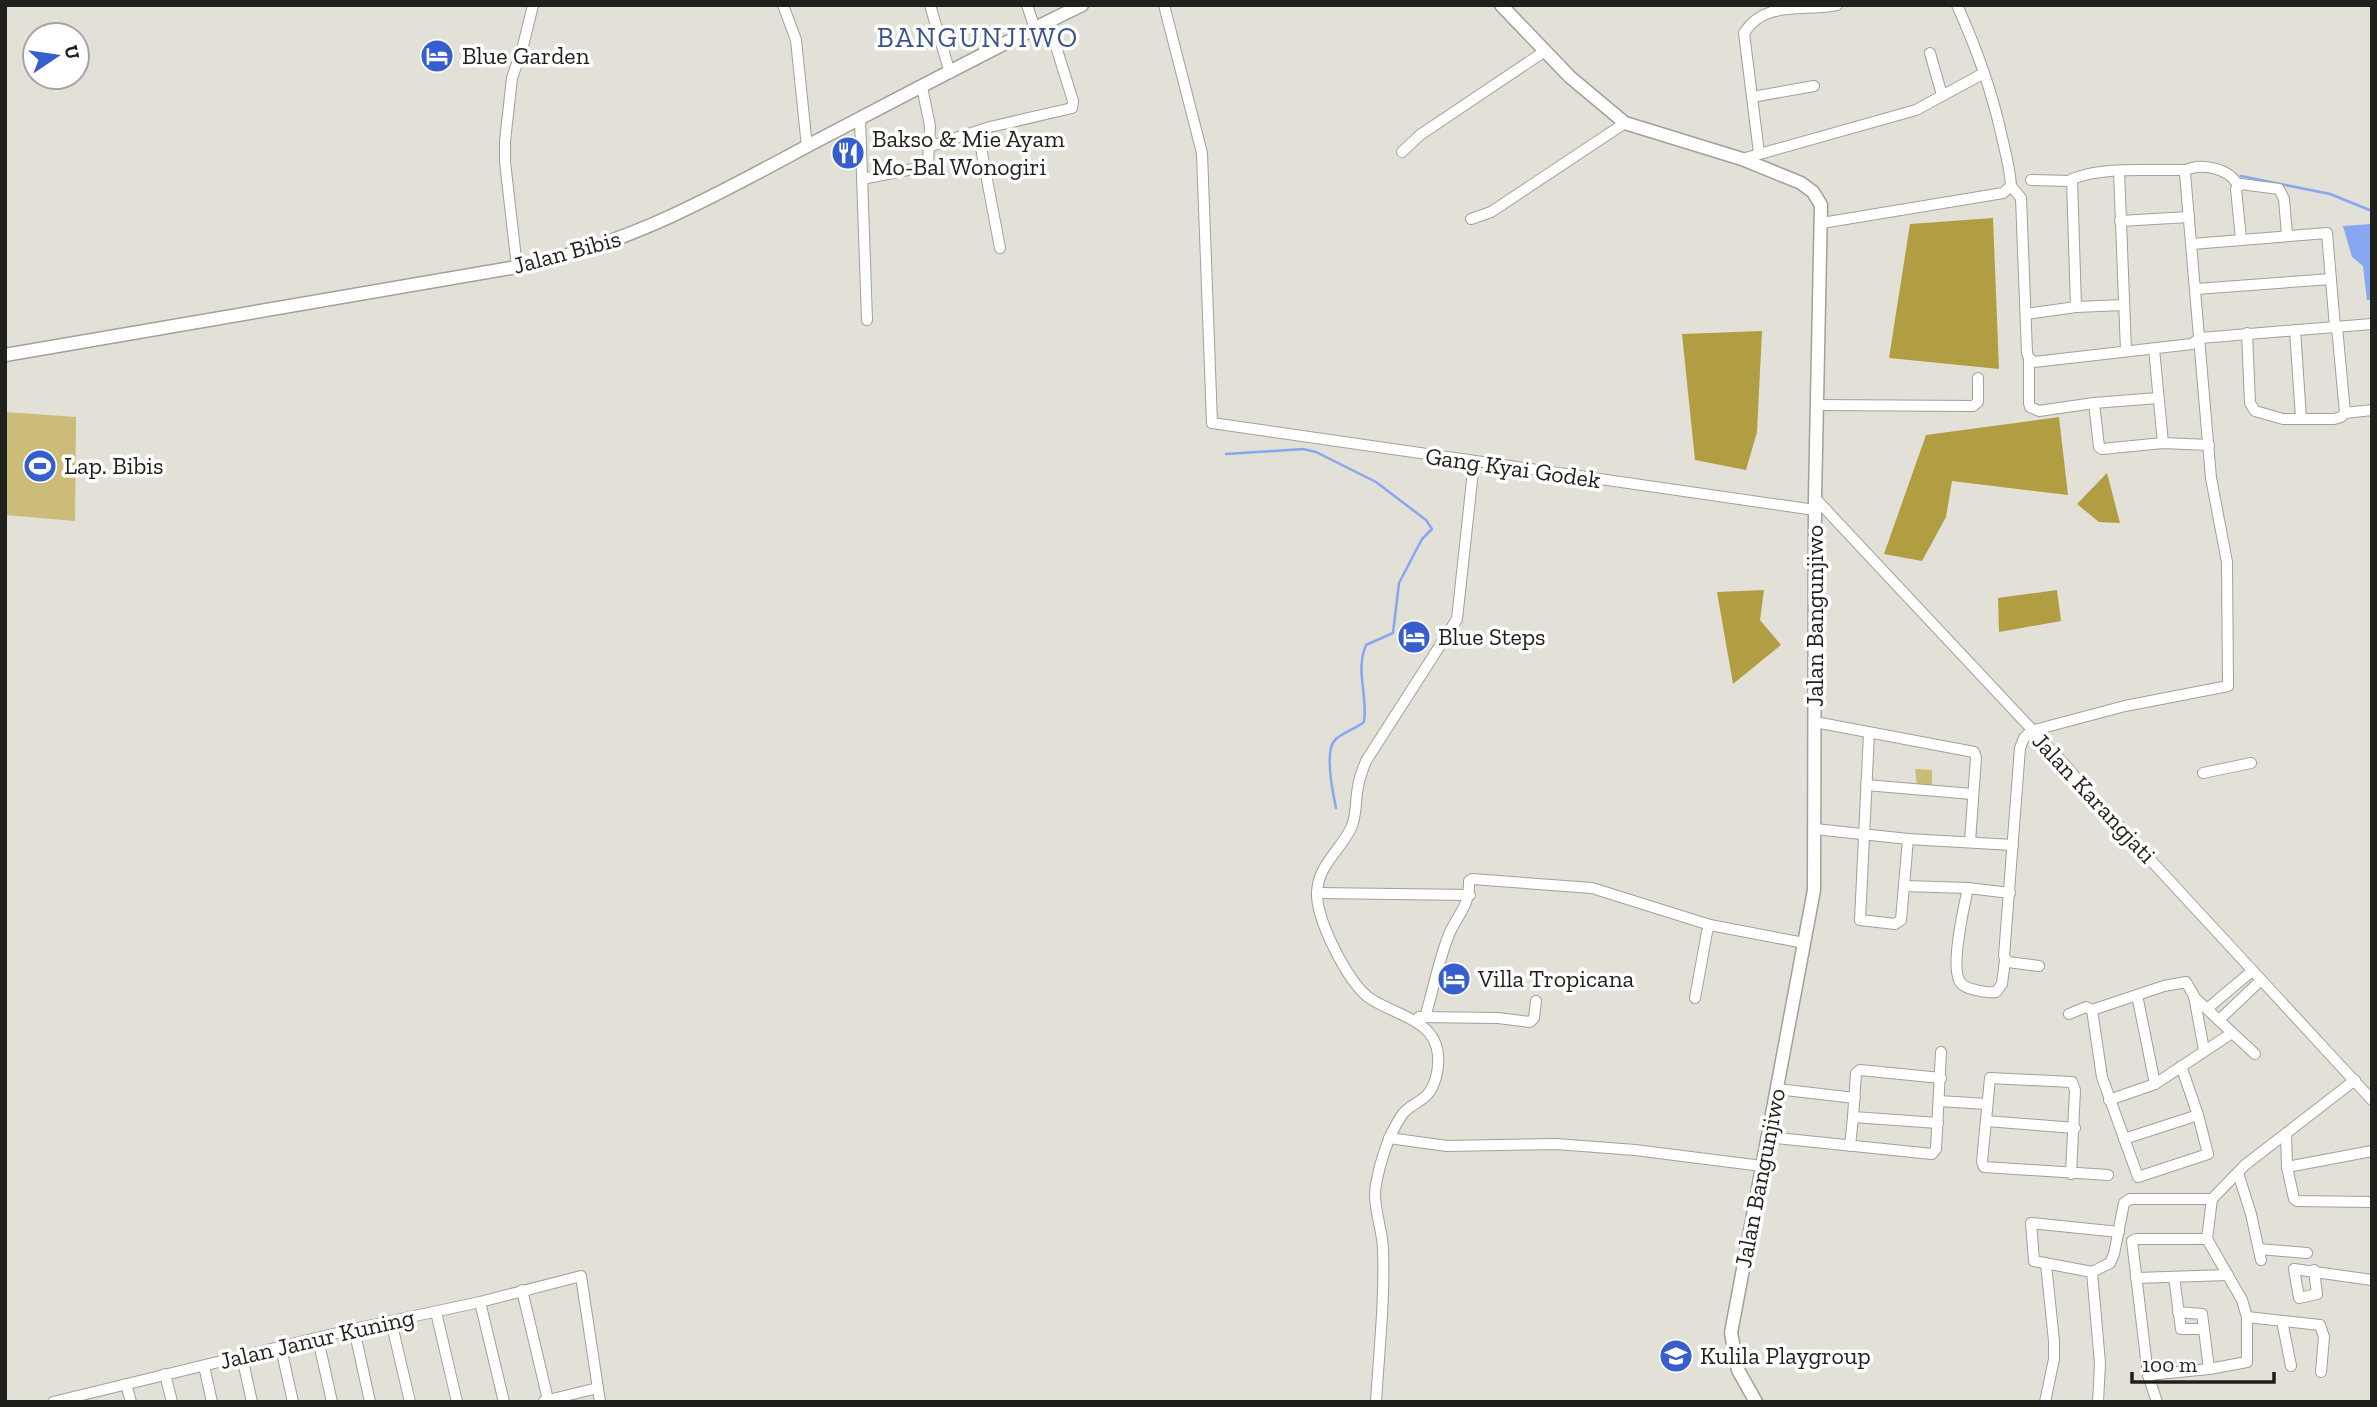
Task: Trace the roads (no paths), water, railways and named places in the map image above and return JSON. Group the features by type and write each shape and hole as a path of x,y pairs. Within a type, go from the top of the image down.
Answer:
{"main road":[{"name":"Jalan Bibis","path":"5,355 555,260 643,230 708,200 860,118 1082,5"},
{"name":"Jalan Bangunjiwo","path":"1501,5 1593,98 1625,124 1742,159 1806,187 1813,192 1821,205 1815,504 1814,890 1731,1333 1738,1370 1756,1402"}],"street":[{"path":"517,267 504,152 512,78 533,5"},
{"path":"783,5 796,40 807,147"},
{"path":"930,5 950,73"},
{"path":"1027,5 1035,29"},
{"name":"Gang Kyai Godek","path":"1164,5 1202,153 1212,423 1474,462 1815,504"},
{"path":"1759,153 1744,33 1763,11 1780,6 1837,5"},
{"path":"1956,5 1978,50 2005,149 2011,186 2021,198 2031,407 2039,411 2158,398"},
{"path":"929,147 978,131 1072,108 1073,101 1048,21"},
{"path":"1402,152 1420,135 1545,51"},
{"path":"1930,53 1942,94"},
{"path":"1742,159 1916,110 1984,73"},
{"path":"1752,97 1814,86"},
{"path":"862,179 923,167 928,163 930,126 922,87"},
{"path":"860,118 867,320"},
{"path":"1471,219 1491,212 1625,124"},
{"path":"978,131 1000,248"},
{"path":"2031,180 2070,181 2084,175 2119,171 2184,171 2194,167 2224,172 2233,176 2238,185 2236,189 2241,239"},
{"path":"2119,171 2126,351"},
{"path":"1968,888 1961,922 1957,966 1961,982 1969,988 1996,992 2002,984 2005,960 2020,748 2024,738 2032,731 2125,706 2228,686 2227,562 2212,486 2187,176 2184,171"},
{"path":"2070,181 2076,307"},
{"path":"2238,185 2278,190 2284,199 2287,235"},
{"path":"1822,223 2003,193 2011,186"},
{"path":"2120,221 2189,217"},
{"path":"2192,244 2328,234 2345,413"},
{"path":"2196,289 2331,279"},
{"path":"2026,314 2076,307 2124,305"},
{"path":"2029,358 2037,362 2192,344 2200,338 2372,324"},
{"path":"2295,330 2301,418"},
{"path":"2247,333 2252,408 2255,411 2283,419 2334,419 2345,413 2372,410"},
{"path":"2154,349 2163,443"},
{"path":"1817,405 1973,406 1978,402 1978,378"},
{"path":"2094,403 2100,449 2163,443 2209,445"},
{"path":"1376,1402 1383,1245 1375,1186 1390,1138 1404,1111 1427,1095 1436,1079 1438,1058 1436,1044 1428,1032 1408,1017 1368,997 1349,973 1322,922 1317,893 1328,858 1351,828 1358,785 1366,761 1457,619 1474,462"},
{"name":"Jalan Karangjati","path":"1815,504 2067,767 2372,1100"},
{"path":"1815,722 1974,752 1976,757 1970,842"},
{"path":"1869,733 1860,920 1900,922 1908,839"},
{"path":"2203,773 2251,763"},
{"path":"1866,785 1972,794"},
{"path":"1815,830 2013,845"},
{"path":"1425,1017 1448,937 1463,912 1470,895 1469,881 1472,879 1592,888 1710,925 1804,943"},
{"path":"1904,886 1968,888 2010,893"},
{"path":"1317,893 1470,895"},
{"path":"1695,998 1710,925"},
{"path":"2005,960 2039,966"},
{"path":"2208,1008 2252,971"},
{"path":"2219,1020 2261,980"},
{"path":"2069,1014 2086,1007 2092,1010 2183,981 2194,996 2204,1050"},
{"path":"2137,995 2155,1084"},
{"path":"2194,996 2255,1054"},
{"path":"1408,1017 1498,1018 1530,1022 1534,1017 1536,1001"},
{"path":"2092,1010 2102,1077 2135,1175 2141,1177 2208,1154 2199,1115 2181,1066"},
{"path":"2109,1100 2155,1084 2232,1033"},
{"path":"1768,1137 1932,1154 1936,1149 1941,1052"},
{"path":"1850,1146 1856,1073 1860,1070 1941,1078"},
{"path":"2071,1174 2075,1128 2074,1084 2070,1081 1990,1078 1982,1162 1986,1168 2071,1174 2108,1175"},
{"path":"2148,1375 2247,1362 2247,1317 2242,1300 2207,1238 2212,1199 2245,1165 2356,1080"},
{"path":"1777,1089 1855,1098"},
{"path":"1939,1101 1987,1104"},
{"path":"2124,1139 2199,1115"},
{"path":"1853,1117 1938,1123"},
{"path":"1986,1121 2075,1128"},
{"path":"2286,1133 2287,1167 2292,1195 2297,1201 2372,1202"},
{"path":"1390,1138 1447,1146 1556,1144 1635,1150 1762,1166"},
{"path":"2287,1167 2372,1151"},
{"path":"2238,1173 2260,1254 2307,1253"},
{"path":"2119,1232 2033,1222 2033,1258 2036,1262 2092,1272 2110,1263 2119,1232 2124,1203 2130,1199 2212,1199"},
{"path":"2157,1402 2148,1375 2134,1240 2207,1238"},
{"path":"2045,1402 2054,1359 2046,1264"},
{"path":"2314,1270 2372,1280"},
{"path":"2092,1272 2100,1363 2098,1402"},
{"path":"2136,1278 2228,1275"},
{"name":"Jalan Janur Kuning","path":"53,1402 581,1276 598,1388"},
{"path":"2174,1276 2181,1329 2204,1329"},
{"path":"522,1290 545,1401 598,1388 600,1402"},
{"path":"480,1302 504,1402"},
{"path":"436,1312 457,1402"},
{"path":"2178,1312 2200,1313 2209,1369"},
{"path":"2247,1317 2316,1324 2322,1328 2321,1373"},
{"path":"391,1321 410,1402"},
{"path":"2282,1321 2291,1366"},
{"path":"354,1329 370,1402"},
{"path":"318,1339 332,1402"},
{"path":"281,1348 293,1402"},
{"path":"242,1357 252,1402"},
{"path":"204,1366 212,1402"},
{"path":"165,1374 172,1402"},
{"path":"127,1384 131,1402"}],"water":[{"path":"2372,224 2372,300 2367,300 2363,266 2352,257 2343,226"}],"waterway":[{"path":"2241,176 2330,194 2372,211"},
{"path":"1226,454 1303,449 1316,452 1376,482 1426,520 1432,529 1422,539 1399,583 1393,633 1366,645 1362,664 1364,722 1335,740 1330,753 1330,773 1336,808"}],"place":[{"name":"Blue Garden","path":"437,56"},
{"name":"Bakso & Mie Ayam Mo-Bal Wonogiri","path":"848,153"},
{"name":"Lap. Bibis","path":"40,466"},
{"name":"Blue Steps","path":"1414,637"},
{"name":"Villa Tropicana","path":"1454,979"},
{"name":"Kulila Playgroup","path":"1676,1356"}],"district":[{"name":"BANGUNJIWO","path":"978,37"}]}
